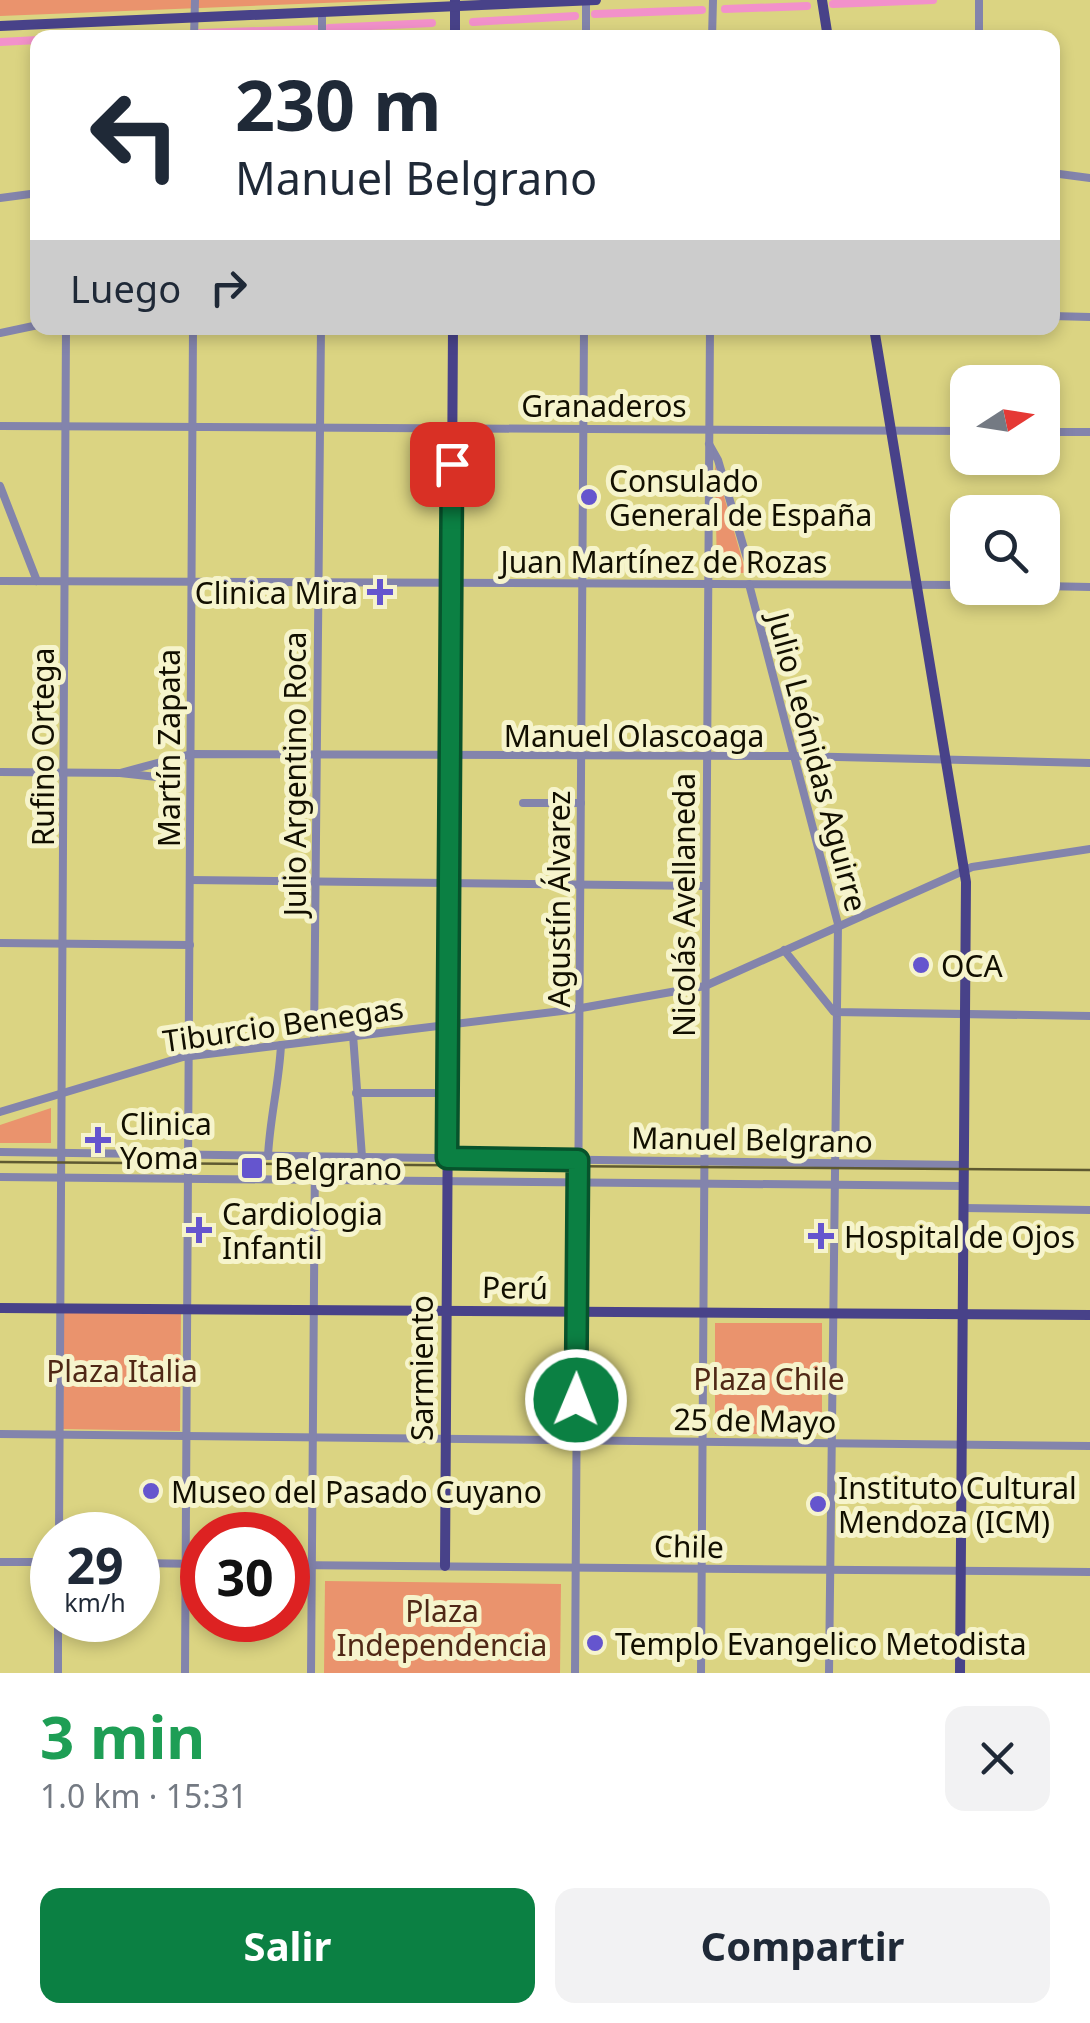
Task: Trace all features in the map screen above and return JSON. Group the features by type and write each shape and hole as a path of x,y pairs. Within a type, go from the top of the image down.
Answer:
{"main road":[{"path":"0,26 322,13 454,2 596,0"},
{"path":"822,0 827,30"},
{"path":"454,2 454,30"},
{"name":"Sarmiento","path":"445,1566 453,335"},
{"path":"875,335 963,870 960,1673"},
{"name":"Perú","path":"0,1308 1090,1315"}],"street":[{"path":"193,0 194,30"},
{"path":"586,0 586,30"},
{"path":"712,30 713,0"},
{"path":"979,0 979,30"},
{"path":"322,13 322,30"},
{"path":"68,23 68,30"},
{"path":"1060,174 1090,178"},
{"path":"0,198 30,195"},
{"path":"1060,316 1090,316"},
{"path":"0,333 30,327"},
{"name":"Rufino Ortega","path":"59,1512 66,335"},
{"name":"Martín Zapata","path":"186,1512 193,335"},
{"name":"Julio Argentino Roca","path":"314,1040 320,335"},
{"name":"Agustín Álvarez","path":"575,1673 584,335"},
{"name":"Nicolás Avellaneda","path":"701,1673 706,758 714,462 709,444 710,335"},
{"name":"Granaderos","path":"0,426 950,431"},
{"path":"1060,432 1090,432"},
{"path":"714,462 751,572"},
{"path":"0,486 37,581"},
{"name":"Juan Martínez de Rozas","path":"0,581 950,586"},
{"name":"Julio Leónidas Aguirre","path":"749,584 838,924 832,1162 829,1673"},
{"path":"1060,586 1090,587"},
{"name":"Manuel Olascoaga","path":"120,773 191,754 450,758 795,756 1090,763"},
{"name":"Manuel Olascoaga","path":"0,772 120,773 175,779"},
{"path":"523,803 581,803"},
{"name":"Tiburcio Benegas","path":"0,1112 190,1056 580,1008 704,986 963,870 1002,859 1090,849"},
{"path":"190,880 705,886"},
{"path":"0,943 190,946"},
{"path":"784,950 836,1012 1090,1016"},
{"path":"353,1036 362,1157"},
{"path":"268,1156 270,1110 280,1091 281,1044"},
{"path":"356,1092 448,1094"},
{"name":"Manuel Belgrano","path":"0,1152 362,1157 447,1170 578,1182 832,1184 963,1175"},
{"path":"311,1673 314,1156"},
{"name":"Manuel Belgrano","path":"0,1177 314,1181 578,1160 832,1162 963,1175"},
{"path":"963,1208 1090,1210"},
{"name":"25 de Mayo","path":"0,1434 1090,1446"},
{"path":"0,1562 30,1562"},
{"name":"Chile","path":"312,1565 1090,1572"},
{"path":"58,1642 58,1673"},
{"name":"Martín Zapata","path":"185,1642 185,1673"}],"green space":[{"path":"0,0 400,0 0,16"},
{"path":"715,465 746,573 717,573"},
{"path":"51,1108 51,1143 0,1143 0,1125"},
{"name":"Plaza Italia","path":"64,1310 181,1312 180,1431 63,1429"},
{"name":"Plaza Chile","path":"715,1323 822,1323 822,1434 715,1434"},
{"name":"Plaza Independencia","path":"325,1581 561,1584 560,1673 324,1673"}],"waterway":[{"path":"833,4 933,0"},
{"path":"725,9 807,6"},
{"path":"595,14 702,10"},
{"path":"473,22 575,16"},
{"path":"329,28 432,23"},
{"path":"287,30 316,29"},
{"path":"0,42 30,40"}],"tram line":[{"path":"0,1162 1090,1170"}],"place":[{"name":"Consulado General de España","path":"589,497"},
{"name":"Clinica Mira","path":"380,592"},
{"name":"OCA","path":"921,965"},
{"name":"Clinica Yoma","path":"98,1140"},
{"name":"Belgrano","path":"252,1168"},
{"name":"Cardiologia Infantil","path":"199,1230"},
{"name":"Hospital de Ojos","path":"821,1236"},
{"name":"Museo del Pasado Cuyano","path":"151,1491"},
{"name":"Instituto Cultural Mendoza (ICM)","path":"818,1504"},
{"name":"Templo Evangelico Metodista","path":"595,1643"}],"route":[{"path":"452,464 447,1158 578,1160 576,1400"}]}
